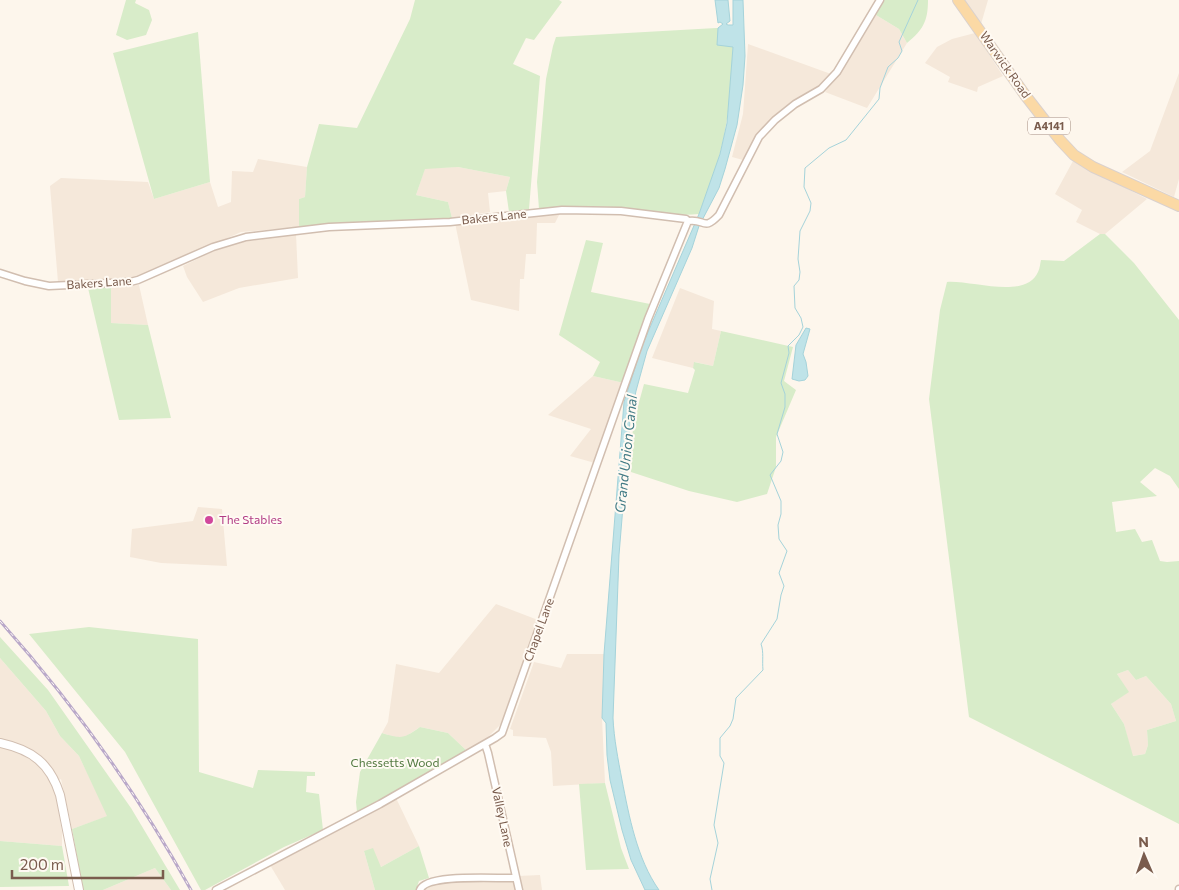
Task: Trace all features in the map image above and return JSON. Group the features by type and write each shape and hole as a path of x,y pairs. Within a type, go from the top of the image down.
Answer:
{"main road":[{"name":"Warwick Road","path":"958,0 1025,95 1074,155 1093,167 1179,206"}],"street":[{"name":"Bakers Lane","path":"0,273 49,286 130,282 213,247 246,236 329,227 450,222 535,212 574,210 621,211 710,224 719,215 759,137 774,120 795,104 821,89 837,72 880,0"},
{"name":"Chapel Lane","path":"216,890 380,804 496,738 504,729 648,319 691,221"},
{"path":"0,743 21,750 41,760 56,782 78,890"},
{"name":"Valley Lane","path":"485,744 519,890"},
{"path":"420,890 421,886 426,883 443,880 516,878"}],"shaded area":[{"path":"964,0 988,0 981,24"},
{"path":"876,15 899,29 907,43 867,108 825,92 851,56"},
{"path":"975,33 1003,76 978,87 977,92 948,82 950,77 925,63 937,47 952,39"},
{"path":"748,44 831,74 817,88 797,99 770,120 758,135 743,160 732,157 743,114"},
{"path":"1179,73 1179,179 1174,197 1122,172 1150,151"},
{"path":"258,159 307,167 305,197 299,199 299,227 241,232 149,273 130,279 58,282 50,186 61,178 148,182 154,199 210,182 218,207 231,202 232,171 253,172"},
{"path":"1073,161 1147,199 1105,234 1100,234 1076,222 1082,210 1055,194"},
{"path":"458,167 510,177 506,191 488,193 490,212 452,218 448,202 416,195 425,168"},
{"path":"560,213 555,223 537,223 536,254 526,254 524,279 520,279 519,311 471,300 455,223"},
{"path":"296,234 298,278 239,288 203,302 187,277 183,266 214,251 243,242"},
{"path":"139,285 148,325 111,323 111,287"},
{"path":"680,288 714,301 712,329 721,331 713,366 695,362 693,368 652,358"},
{"path":"593,376 624,383 595,463 570,456 591,429 548,415"},
{"path":"198,507 222,509 227,566 161,563 130,557 132,529 193,521"},
{"path":"496,604 538,620 501,724 486,739 467,751 448,733 420,727 405,737 395,737 382,733 388,722 396,664 439,673"},
{"path":"567,654 604,654 602,718 605,783 553,786 551,752 546,738 513,736 513,730 510,729 534,662 561,668"},
{"path":"0,658 46,711 60,736 79,756 108,816 72,829 61,779 59,780 48,763 40,755 0,738"},
{"path":"1128,670 1136,680 1146,676 1171,704 1176,721 1147,730 1148,745 1145,754 1132,756 1124,724 1111,704 1128,692 1117,674"},
{"path":"0,747 13,750 38,764 47,775 55,789 62,832 62,846 0,841"},
{"path":"396,798 419,846 381,867 364,851 375,890 285,890 270,865"},
{"path":"155,868 171,890 103,890"},
{"path":"540,875 542,890 521,890 518,876"},
{"path":"458,881 513,881 517,890 423,890 426,885"}],"green space":[{"path":"126,0 136,0 135,3 149,10 152,20 146,35 127,40 116,35"},
{"path":"415,0 559,0 562,2 534,40 526,38 513,64 540,76 529,209 509,212 506,191 510,177 458,167 425,169 416,195 448,202 452,218 299,227 299,199 305,197 307,167 319,124 357,128 410,19"},
{"path":"883,0 928,0 924,24 907,43 899,29 876,15"},
{"path":"734,27 727,122 716,168 699,214 667,214 613,207 539,209 537,182 546,79 556,37"},
{"path":"198,32 210,182 154,199 113,53"},
{"path":"1100,234 1105,234 1134,263 1179,320 1179,489 1170,476 1155,468 1140,482 1157,496 1112,502 1116,532 1135,529 1142,542 1152,540 1160,561 1179,561 1179,824 969,717 929,399 940,310 947,282 997,287 1022,285 1032,280 1040,268 1041,260 1064,261","holes":["1128,670 1136,680 1146,676 1171,704 1176,721 1147,730 1148,745 1145,754 1133,756 1124,724 1111,704 1129,692 1117,674"]},
{"path":"586,240 603,243 591,292 650,304 624,383 593,376 600,362 559,335"},
{"path":"111,287 111,323 148,325 171,418 119,420 88,288"},
{"path":"721,331 793,347 784,381 796,390 776,437 776,467 767,494 737,502 689,491 631,472 633,424 644,384 688,393 695,370 693,368 694,362 713,366"},
{"path":"89,627 198,639 199,772 253,788 258,770 315,772 315,776 307,776 306,792 319,794 323,830 284,847 205,890 201,890 125,752 29,634"},
{"path":"0,637 48,690 131,808 180,890 171,890 155,868 103,890 83,890 72,829 107,816 79,756 60,736 46,711 0,658"},
{"name":"Chessetts Wood","path":"420,727 448,733 467,751 423,778 357,812 356,802 360,772 382,733 402,737"},
{"path":"605,783 621,848 629,869 586,870 579,784"},
{"path":"0,841 62,846 69,886 0,887"},
{"path":"419,846 429,878 419,881 416,890 375,890 364,851 373,848 381,867"}],"water":[{"name":"Grand Union Canal","path":"715,0 728,0 730,21 726,24 733,25 733,0 743,0 745,56 737,125 719,188 699,226 692,248 647,351 636,391 630,421 619,555 613,718 616,749 635,837 645,865 659,890 645,890 631,860 610,780 606,723 602,718 604,654 624,402 642,346 699,214 720,154 727,123 733,47 717,45 718,28 723,24 718,23"},
{"path":"806,328 810,329 803,354 808,376 805,380 799,381 792,379 796,345"}],"waterway":[{"path":"712,890 710,879 718,843 714,825 724,763 720,756 720,738 733,719 736,698 763,670 761,644 777,619 784,586 779,573 787,551 779,539 778,525 781,514 781,501 770,475 781,461 783,452 777,434 785,407 785,394 781,383 789,353 788,346 799,335 803,327 801,318 795,308 794,286 799,280 800,272 798,259 800,231 810,211 811,203 804,187 805,168 829,148 846,140 879,99 880,88 888,67 898,58 902,51 899,42 918,0"}],"railway":[{"path":"0,621 53,684 103,750 127,784 191,890"}],"place":[{"name":"The Stables","path":"209,520"}]}
